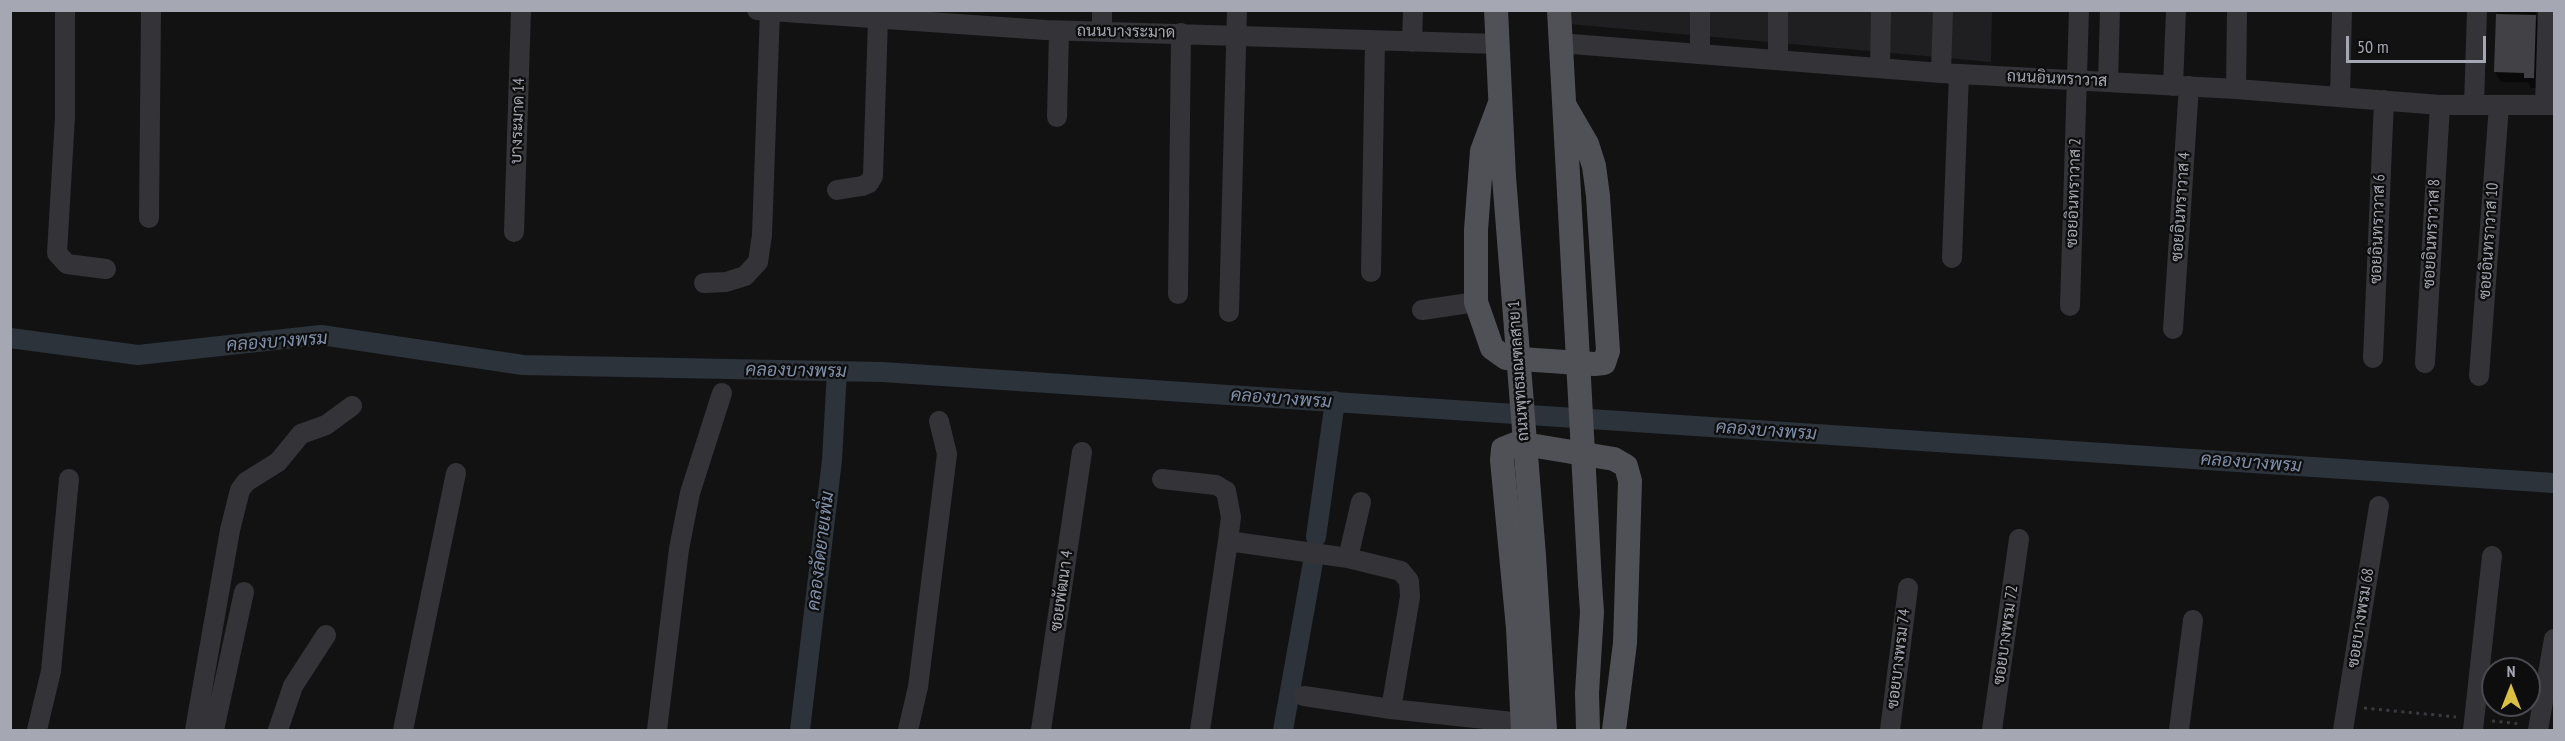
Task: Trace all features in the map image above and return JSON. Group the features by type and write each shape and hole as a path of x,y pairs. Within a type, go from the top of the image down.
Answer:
{"main road":[{"name":"ถนนพุทธมณฑลสาย 1","path":"1496,10 1504,177 1534,556 1545,730"},
{"path":"1559,10 1559,43 1565,106 1592,612 1612,730"},
{"path":"1500,103 1482,151 1478,181 1476,302 1492,348 1506,358 1604,363 1608,351 1597,186 1587,144 1565,106"},
{"path":"1525,728 1502,460 1503,449 1518,443 1614,459 1626,466 1630,481 1624,643 1612,730"},
{"path":"1588,730 1587,693 1592,612"},
{"path":"1525,728 1541,672"}],"street":[{"path":"65,10 65,117 57,253 67,264 106,269"},
{"path":"149,218 151,10"},
{"name":"บางระมาด 14","path":"514,232 522,10"},
{"name":"ถนนบางระมาด","path":"757,10 1059,31 1236,34 1497,44"},
{"path":"1102,10 1102,31"},
{"path":"1229,312 1237,10"},
{"path":"1412,42 1413,10"},
{"path":"1700,10 1700,53"},
{"path":"1778,10 1778,58"},
{"path":"1880,68 1881,10"},
{"path":"1943,10 1950,74 1952,258"},
{"name":"ซอยอินทราวาส 2","path":"2070,306 2079,10"},
{"path":"2108,82 2110,10"},
{"name":"ซอยอินทราวาส 4","path":"2173,329 2181,86 2176,10"},
{"path":"2236,89 2237,10"},
{"path":"2340,97 2342,10"},
{"path":"2474,105 2477,10"},
{"path":"2548,10 2550,105"},
{"path":"704,283 726,282 745,276 758,262 762,235 770,11"},
{"path":"837,190 862,186 869,183 873,176 878,19"},
{"path":"1057,117 1059,31"},
{"path":"1178,294 1181,33"},
{"path":"1371,272 1375,41"},
{"name":"ถนนอินทราวาส","path":"1559,43 1778,58 1950,74 2236,89 2440,105 2550,105"},
{"name":"ซอยอินทราวาส 6","path":"2373,358 2384,100"},
{"name":"ซอยอินทราวาส 8","path":"2425,363 2440,105"},
{"name":"ซอยอินทราวาส 10","path":"2479,376 2499,105"},
{"path":"1422,310 1476,302"},
{"path":"657,730 679,549 690,493 722,393"},
{"path":"195,730 230,530 240,490 246,482 278,462 301,434 326,425 352,406"},
{"path":"909,730 918,687 947,454 939,421"},
{"name":"ซอยพัฒนา 4","path":"1041,730 1082,452"},
{"path":"403,730 456,473"},
{"path":"37,730 51,671 69,479"},
{"path":"1162,479 1216,485 1226,491 1231,517 1200,730"},
{"path":"1348,558 1361,502"},
{"name":"ซอยบางพรม 68","path":"2343,730 2379,506"},
{"name":"ซอยบางพรม 72","path":"1992,730 2019,539"},
{"path":"1228,541 1348,558 1401,571 1409,581 1410,597 1391,709"},
{"path":"2474,725 2492,556"},
{"name":"ซอยบางพรม 74","path":"1890,730 1908,588"},
{"path":"214,730 244,592"},
{"path":"2179,730 2193,620"},
{"path":"278,730 293,686 326,635"},
{"path":"2538,728 2554,639"},
{"path":"1304,696 1525,728"}],"path":[{"path":"2347,707 2474,725 2538,728"}],"shaded area":[{"path":"1569,11 1992,11 1991,62 1569,24"}],"building":[{"path":"2496,14 2536,15 2534,78 2524,78 2524,73 2494,72"}],"waterway":[{"name":"คลองบางพรม","path":"10,338 138,355 321,335 523,365 882,372 2554,483"},
{"name":"คลองลัดยายเพิ่ม","path":"800,730 832,460 837,371"},
{"path":"1316,537 1335,401"},
{"path":"1283,730 1313,562"}]}
